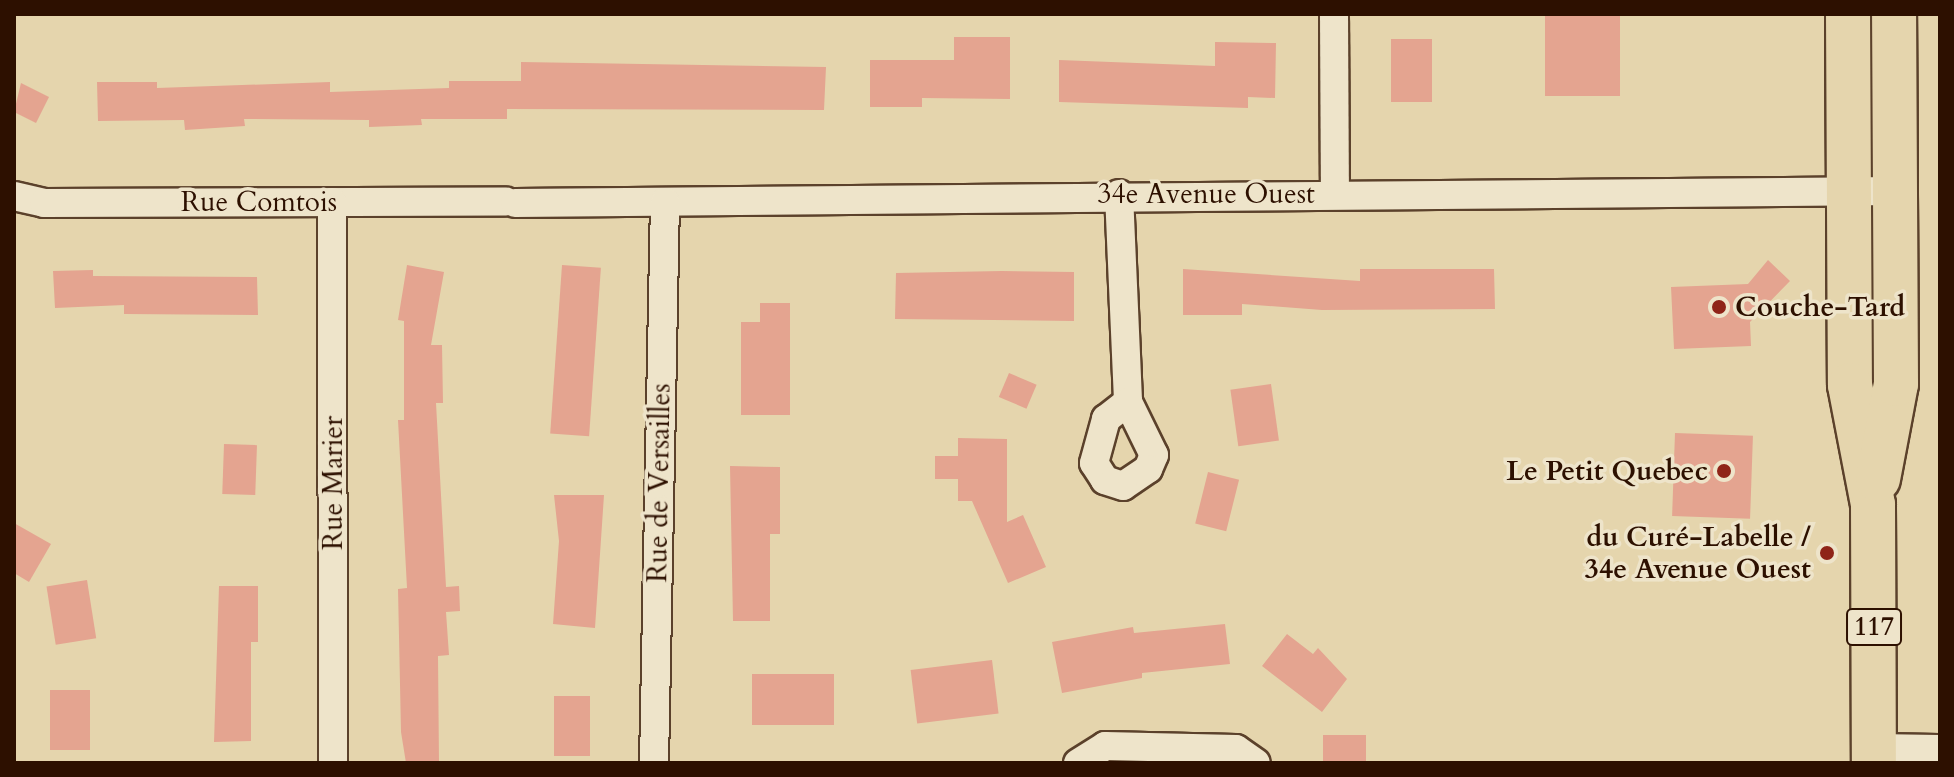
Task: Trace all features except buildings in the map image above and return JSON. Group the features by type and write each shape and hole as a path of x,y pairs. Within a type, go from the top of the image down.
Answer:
{"main road":[{"name":"117","path":"1848,14 1850,385 1873,505 1874,756"},
{"name":"117","path":"1873,505 1896,384 1894,14"}],"street":[{"path":"1334,14 1335,193"},
{"name":"34e Avenue Ouest","path":"510,202 1119,194 1897,191"},
{"path":"1119,194 1128,402"},
{"name":"Rue Comtois","path":"14,196 44,203 510,202"},
{"name":"Rue Marier","path":"332,202 333,763"},
{"name":"Rue de Versailles","path":"654,763 665,202"},
{"path":"1078,763 1105,746 1236,749 1256,763"},
{"path":"1874,756 1940,749"}],"place":[{"name":"Couche-Tard","path":"1719,307"},
{"name":"Le Petit Quebec","path":"1724,471"},
{"name":"du Curé-Labelle / 34e Avenue Ouest","path":"1827,553"}]}
